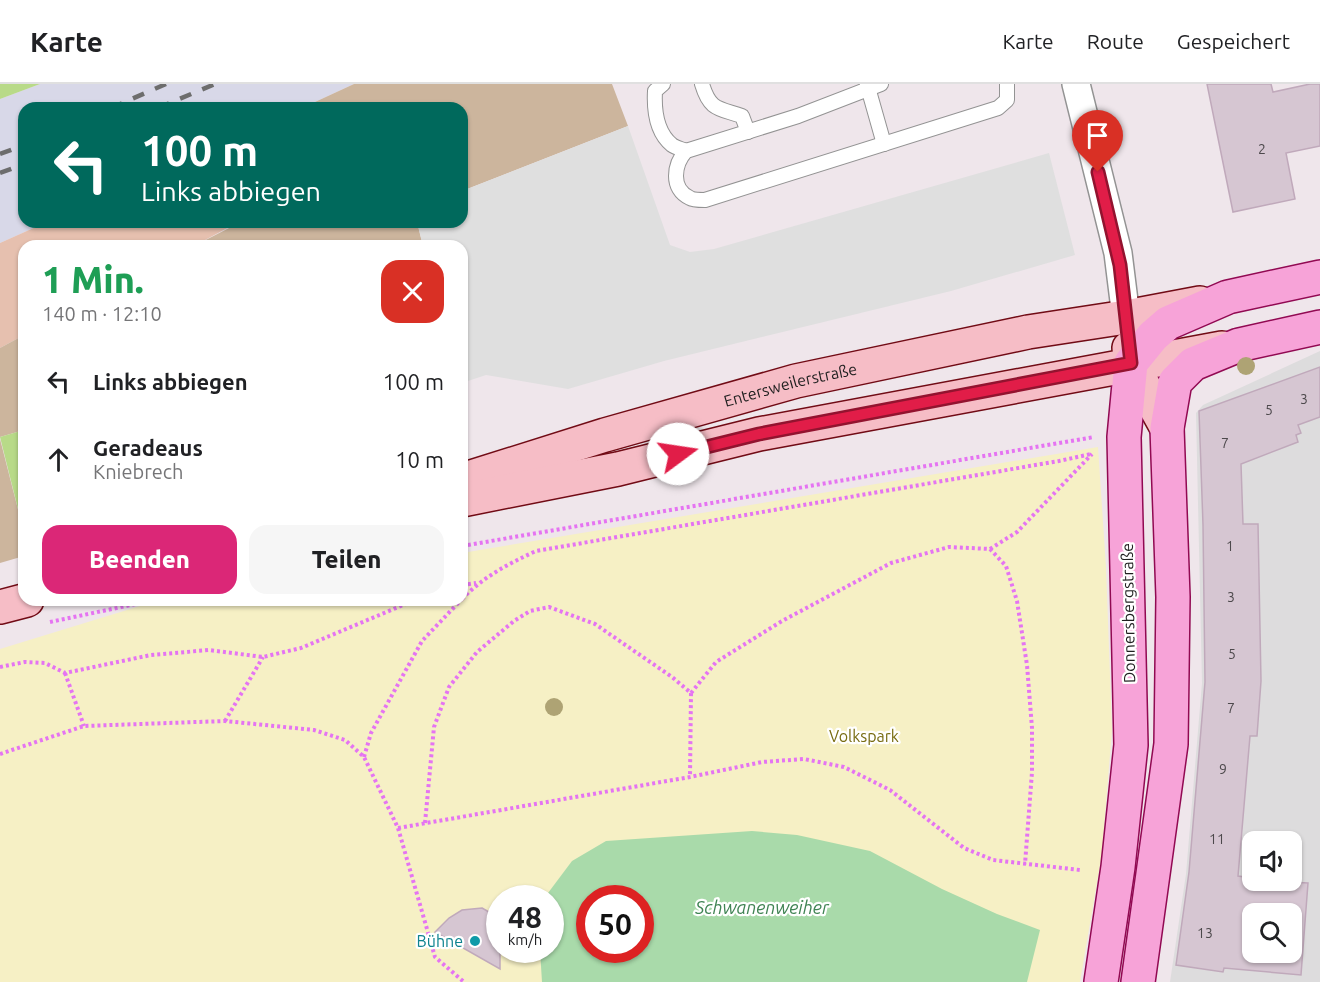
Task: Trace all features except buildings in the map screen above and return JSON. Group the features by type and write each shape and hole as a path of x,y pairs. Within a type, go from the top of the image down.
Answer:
{"main road":[{"path":"1131,363 1153,336 1168,323 1228,297 1320,277"},
{"name":"Entersweilerstraße","path":"468,478 605,435 795,381 1028,332 1126,317 1228,297"},
{"path":"1126,317 1131,363 1167,428"},
{"path":"468,499 618,470 759,434 1131,363 1239,345 1320,327"},
{"path":"1138,982 1172,744 1173,597 1167,428 1175,382 1193,364 1239,345"},
{"name":"Donnersbergstraße","path":"1101,982 1118,867 1131,745 1124,437 1131,363"},
{"path":"0,607 36,612"}],"street":[{"path":"1076,84 1118,253 1126,317"}],"lane":[{"path":"663,84 655,91 654,110 661,130 672,145 686,151"},
{"path":"702,84 706,96 715,109 742,116 748,132"},
{"path":"884,144 872,85 798,116 686,151 678,159 675,175 680,190 690,199 705,200 884,144 999,108 1006,100 1007,84"}],"path":[{"path":"468,545 1089,437"},
{"path":"468,593 477,583 509,563 536,551 1059,461 1092,453 1017,532 990,549 949,547 891,563 782,621 716,662 691,693 690,777"},
{"path":"990,549 1006,566 1017,601 1028,665 1032,772 1025,864"},
{"path":"468,584 477,583"},
{"path":"36,612 120,606"},
{"path":"0,667 26,662 45,663 65,673 151,655 209,650 264,657 301,648 400,606"},
{"path":"364,757 371,733 422,641 456,606"},
{"path":"425,823 434,727 449,687 477,652 514,621 530,611 549,607 595,624 672,677 691,693"},
{"path":"225,721 264,657"},
{"path":"65,673 84,726"},
{"path":"0,754 84,726 225,721 314,730 345,740 364,757 398,828 435,957 464,982"},
{"path":"398,828 690,777 762,762 804,759 844,767 890,790 964,848 993,860 1080,870"}],"shaded area":[{"path":"0,84 40,84 0,99"},
{"path":"40,84 354,84 315,102 18,102 18,228 34,228 0,243 0,99"},
{"path":"354,84 612,84 628,126 468,189 468,102 315,102"},
{"path":"628,126 670,245 690,252 714,249 1049,153 1075,255 951,291 664,361 568,389 486,375 468,381 468,240 422,240 418,228 468,228 468,189"},
{"path":"34,228 227,228 205,240 18,240 18,338 0,348 0,243"},
{"path":"229,228 418,228 422,240 206,240"},
{"path":"18,338 18,432 0,437 0,348"},
{"path":"1320,351 1320,982 1170,982 1186,874 1202,683 1196,413 1203,405"},
{"path":"18,432 18,509 0,437"},
{"path":"0,439 18,510 18,558 0,563"}],"green space":[{"name":"Volkspark","path":"1098,447 1106,567 1112,730 1102,853 1080,982 0,982 0,649 140,606 468,606 468,552"}],"water":[{"name":"Schwanenweiher","path":"752,831 797,835 870,851 942,889 997,914 1040,930 1027,982 542,982 541,963 564,963 564,885 554,885 572,861 606,841"}],"railway":[{"path":"125,102 166,84"},
{"path":"172,102 215,84"},
{"path":"0,154 18,147"},
{"path":"0,173 18,166"}],"place":[{"name":"Bühne","path":"475,941"}],"route":[{"path":"678,454 759,434 1131,363 1120,265 1098,172"}]}
